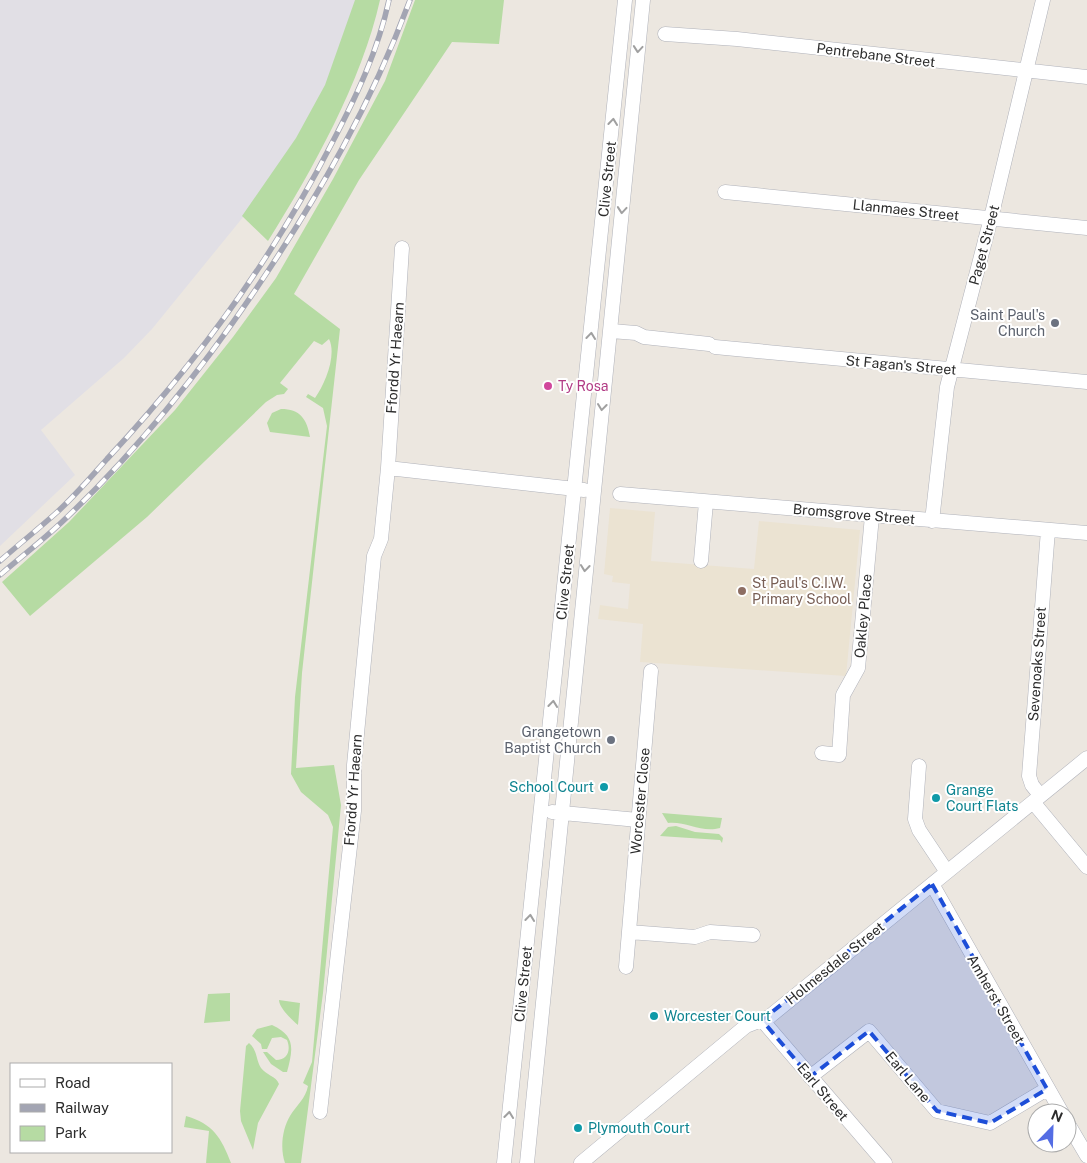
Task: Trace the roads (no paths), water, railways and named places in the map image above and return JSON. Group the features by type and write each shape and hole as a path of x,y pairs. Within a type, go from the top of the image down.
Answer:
{"street":[{"name":"Clive Street","path":"504,1163 626,0"},
{"name":"Clive Street","path":"527,1162 592,491 611,331 642,0"},
{"name":"Paget Street","path":"932,521 947,387 991,218 1044,0"},
{"name":"Pentrebane Street","path":"666,34 737,38 1027,71 1087,76"},
{"name":"Llanmaes Street","path":"725,192 1087,228"},
{"name":"Ffordd Yr Haearn","path":"320,1112 354,811 354,764 374,556 381,539 388,468 402,248"},
{"name":"St Fagan's Street","path":"611,331 712,345 1087,382"},
{"path":"388,468 592,491"},
{"name":"Bromsgrove Street","path":"620,494 1087,533"},
{"path":"701,561 706,502"},
{"name":"Oakley Place","path":"822,753 839,755 843,696 858,668 872,516"},
{"name":"Sevenoaks Street","path":"1048,530 1030,776 1037,799 1087,867"},
{"name":"Worcester Close","path":"626,967 651,671"},
{"name":"Holmesdale Street","path":"581,1163 746,1026 762,1020 1087,758"},
{"path":"919,766 915,819 918,830 947,872"},
{"path":"541,811 638,820"},
{"name":"Amherst Street","path":"932,884 1056,1103"},
{"path":"629,932 694,937 710,932 753,935"},
{"name":"Earl Street","path":"762,1020 885,1163"},
{"name":"Earl Lane","path":"810,1077 869,1031 937,1111 990,1123 1047,1089"},
{"path":"1077,1139 1087,1156"}],"railway":[{"path":"0,561 55,514 140,423 201,348 258,269 309,186 341,126 372,56 389,0"},
{"path":"0,575 63,521 116,467 190,381 235,320 301,220 342,149 378,77 410,0"}],"place":[{"name":"Saint Paul's Church","path":"1055,323"},
{"name":"Ty Rosa","path":"548,386"},
{"name":"St Paul's C.I.W. Primary School","path":"742,591"},
{"name":"Grangetown Baptist Church","path":"611,740"},
{"name":"School Court","path":"604,787"},
{"name":"Grange Court Flats","path":"936,798"},
{"name":"Worcester Court","path":"654,1016"},
{"name":"Plymouth Court","path":"578,1128"}]}
